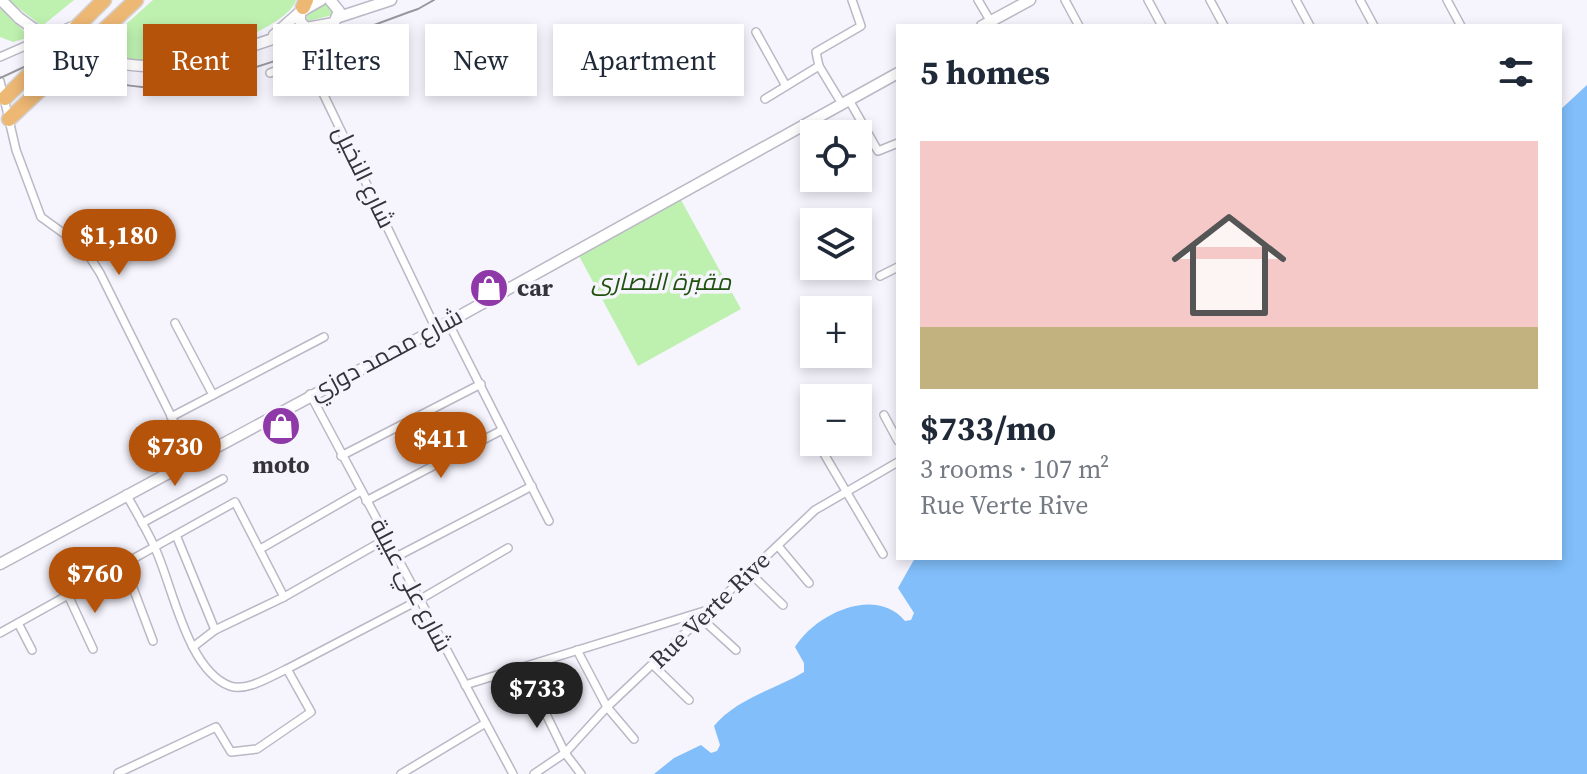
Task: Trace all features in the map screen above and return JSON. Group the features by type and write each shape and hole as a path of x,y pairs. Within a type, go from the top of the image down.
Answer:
{"highway":[{"path":"9,119 136,0"},
{"path":"5,98 100,2"}],"street":[{"path":"1,0 19,18 72,51 112,64 163,67 215,58 273,38"},
{"path":"268,40 303,7 321,0"},
{"path":"339,17 332,1 367,0"},
{"path":"328,24 339,17 391,0"},
{"path":"852,0 861,26 816,52 819,66 878,151 896,144"},
{"path":"978,0 987,24 1030,0"},
{"path":"1065,0 1078,24"},
{"path":"1148,0 1161,24"},
{"path":"1210,0 1223,24"},
{"path":"1296,0 1309,24"},
{"path":"1360,0 1373,24"},
{"path":"1447,0 1460,24"},
{"path":"2,54 80,22"},
{"path":"756,32 786,86"},
{"name":"شارع النخيل","path":"270,73 300,61 309,64 436,329"},
{"path":"765,99 819,66"},
{"name":"شارع محمد دوزي","path":"0,564 310,394 436,329 896,74"},
{"path":"0,81 16,150 41,217 84,248 100,273 192,458"},
{"path":"880,276 896,268"},
{"path":"448,322 549,521"},
{"path":"175,323 213,395"},
{"path":"171,417 324,337"},
{"path":"341,456 481,384"},
{"name":"شارع علي عبيلة","path":"310,394 513,774"},
{"path":"884,415 896,437"},
{"path":"366,501 502,430"},
{"path":"825,456 883,554"},
{"name":"Rue Verte Rive","path":"534,774 565,753 607,707 815,510 896,463"},
{"path":"142,523 223,479"},
{"path":"396,557 532,486"},
{"path":"262,548 361,491"},
{"path":"126,494 155,548 193,647 207,672 231,687 247,687 287,669 419,600 508,548"},
{"path":"0,633 235,502 262,548 284,597"},
{"path":"176,535 215,630"},
{"path":"193,647 215,630 284,597 386,539"},
{"path":"778,546 809,583"},
{"path":"124,564 153,641"},
{"path":"750,573 783,605"},
{"path":"68,595 93,649"},
{"path":"465,685 714,608"},
{"path":"702,619 736,650"},
{"path":"18,623 32,650"},
{"path":"577,650 607,707 634,739"},
{"path":"653,665 689,700"},
{"path":"523,667 565,753 581,774"},
{"path":"118,773 216,727 231,752 257,749 311,712 287,669"},
{"path":"401,774 484,724"}],"green space":[{"path":"8,0 74,0 44,24 39,24"},
{"path":"153,0 296,0 289,11 257,32 257,24 143,24 143,61 127,60 126,24"},
{"path":"324,3 335,7 333,15 308,21 305,12"},
{"path":"0,8 24,31 24,39 13,42 0,37"},
{"name":"مقبرة النصارى","path":"681,200 741,309 638,366 578,254"}],"water":[{"path":"1587,85 1587,774 654,774 674,758 701,745 711,753 717,751 720,745 714,726 745,701 804,672 804,663 795,647 804,635 831,615 847,608 878,605 893,610 905,621 911,620 914,613 898,588 914,560 1562,560 1562,108"}],"tram line":[{"path":"0,78 34,66 142,87 206,80 318,46 418,9 434,0"}],"place":[{"name":"car","path":"489,288"},
{"name":"moto","path":"281,426"}]}
